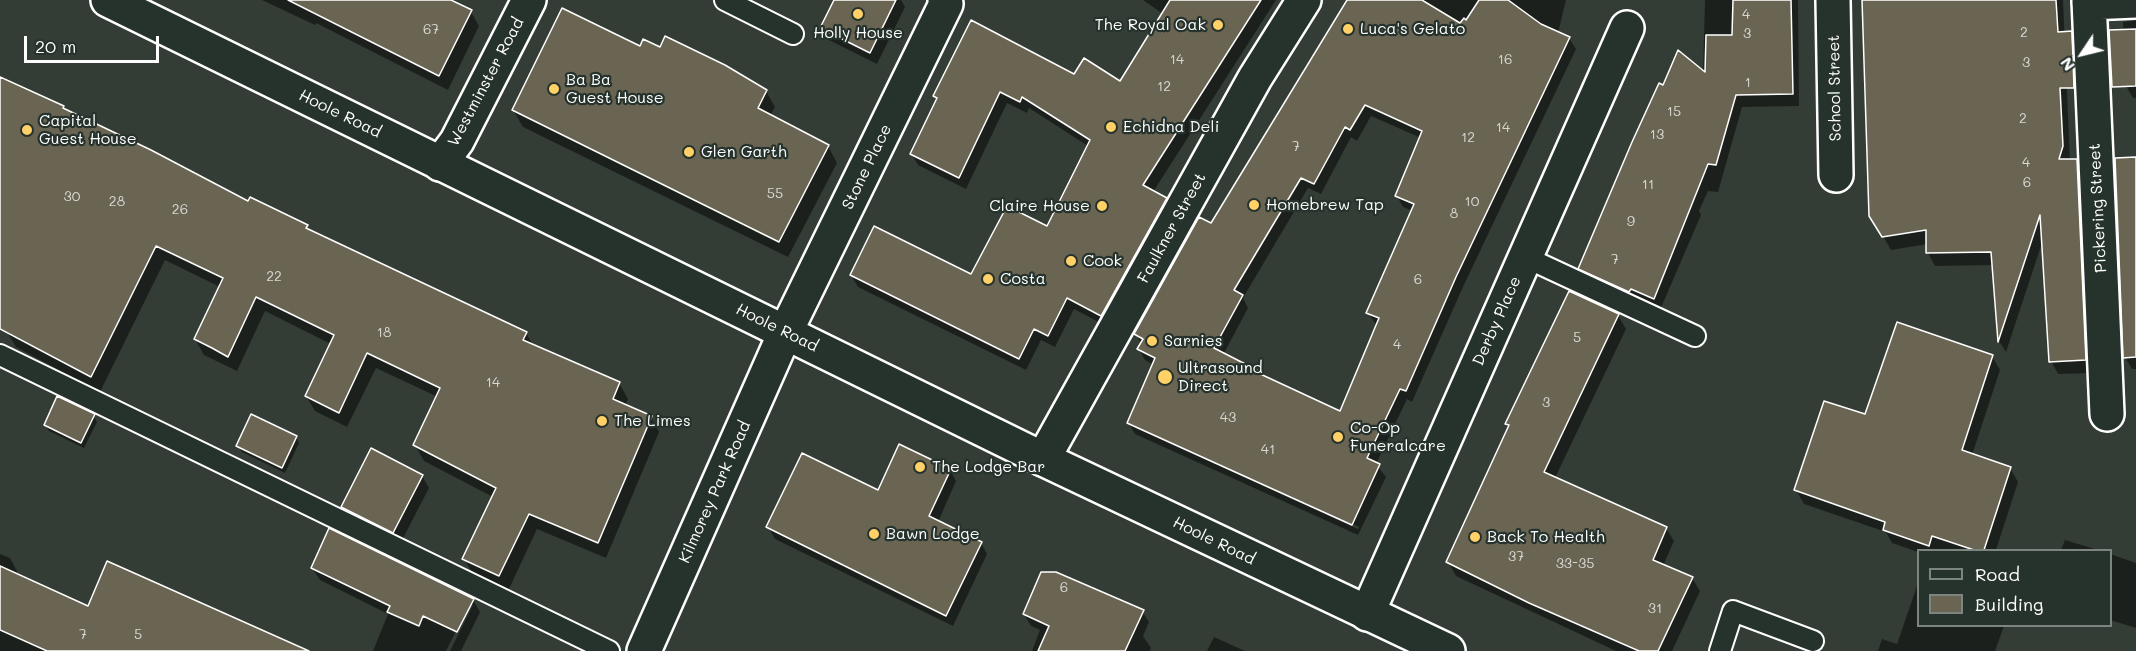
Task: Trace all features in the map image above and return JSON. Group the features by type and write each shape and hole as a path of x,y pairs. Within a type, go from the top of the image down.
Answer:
{"main road":[{"name":"Hoole Road","path":"108,0 1433,648"},
{"name":"Westminster Road","path":"440,164 457,141 529,0"},
{"name":"Stone Place","path":"785,333 946,4 945,0"},
{"name":"Faulkner Street","path":"1043,459 1255,78 1304,0"},
{"name":"School Street","path":"1833,0 1836,175"},
{"path":"2089,1 2136,1"},
{"name":"Pickering Street","path":"2089,1 2107,414"},
{"name":"Derby Place","path":"1367,614 1627,28"},
{"name":"Kilmorey Park Road","path":"644,651 785,333"}],"lane":[{"path":"729,1 793,34"},
{"path":"1526,257 1695,336"},
{"path":"0,354 609,651"},
{"path":"1720,651 1733,611 1813,641"}],"building":[{"path":"288,0 451,0 472,10 439,76"},
{"name":"Holly House","path":"834,0 896,0 870,53 820,28"},
{"path":"1170,0 1261,0 1143,185 1167,198 1101,316 1067,298 1048,336 1034,329 1019,359 850,275 874,226 971,274 1007,206 1047,226 1090,140 1022,97 1020,102 1000,92 959,178 910,154 937,98 933,96 971,20 1074,74 1084,58 1120,81"},
{"path":"1347,0 1422,0 1460,23 1464,18 1466,20 1479,0 1508,0 1541,24 1570,37 1456,277 1406,391 1400,389 1367,458 1380,464 1352,525 1127,423 1155,358 1137,349 1143,339 1134,334 1199,217 1211,223","holes":["1365,105 1422,131 1395,196 1414,204 1366,313 1379,318 1340,411 1256,372 1257,370 1214,348 1243,295 1234,290 1301,178 1314,184 1345,127 1350,130"]},
{"path":"1733,0 1791,0 1793,94 1736,95 1716,165 1708,164 1654,299 1631,289 1629,292 1578,269 1632,142 1659,83 1663,85 1678,50 1705,72 1706,35 1732,35"},
{"path":"1862,0 2056,0 2058,32 2072,31 2074,88 2060,88 2063,146 2059,159 2077,159 2086,360 2049,362 2040,215 1998,342 1991,252 1926,253 1926,230 1882,237 1869,216"},
{"path":"562,8 640,46 643,39 660,47 665,36 725,65 767,90 758,108 829,145 779,242 512,110"},
{"path":"2136,29 2136,86 2112,87 2109,30"},
{"path":"0,77 64,106 63,108 151,150 248,201 250,197 308,225 306,228 527,332 523,340 620,382 613,399 652,416 598,543 529,514 499,576 462,559 496,488 413,445 440,388 367,353 339,413 305,396 334,335 256,297 228,357 194,339 223,278 156,246 91,377 0,329"},
{"path":"2136,157 2136,357 2123,358 2115,158"},
{"path":"1569,291 1619,314 1544,472 1667,527 1653,560 1693,577 1658,651 1639,651 1529,603 1446,562 1509,425 1505,424"},
{"path":"1897,322 1993,355 1962,450 2011,467 1984,549 1971,549 1932,536 1929,546 1883,530 1885,522 1794,490 1824,401 1865,414"},
{"path":"57,396 95,414 81,443 44,425"},
{"path":"251,414 297,436 282,468 236,446"},
{"name":"Bawn Lodge","path":"899,444 951,469 929,516 982,542 946,616 766,527 802,453 878,490"},
{"path":"371,448 423,475 393,533 341,507"},
{"path":"329,528 474,599 457,632 423,616 419,626 387,612 390,606 311,568"},
{"path":"107,561 309,651 47,651 0,630 0,566 88,606"},
{"path":"1041,572 1056,572 1144,610 1125,651 1038,651 1049,626 1023,614"}],"place":[{"name":"Holly House","path":"858,14"},
{"name":"The Royal Oak","path":"1218,25"},
{"name":"Luca's Gelato","path":"1348,29"},
{"name":"Ba Ba Guest House","path":"554,89"},
{"name":"Echidna Deli","path":"1111,127"},
{"name":"Capital Guest House","path":"27,130"},
{"name":"Glen Garth","path":"689,152"},
{"name":"Homebrew Tap","path":"1254,205"},
{"name":"Claire House","path":"1102,206"},
{"name":"Cook","path":"1071,261"},
{"name":"Costa","path":"988,279"},
{"name":"Sarnies","path":"1152,341"},
{"name":"Ultrasound Direct","path":"1165,377"},
{"name":"The Limes","path":"602,421"},
{"name":"Co-Op Funeralcare","path":"1338,437"},
{"name":"The Lodge Bar","path":"920,467"},
{"name":"Bawn Lodge","path":"874,534"},
{"name":"Back To Health","path":"1475,537"}]}
